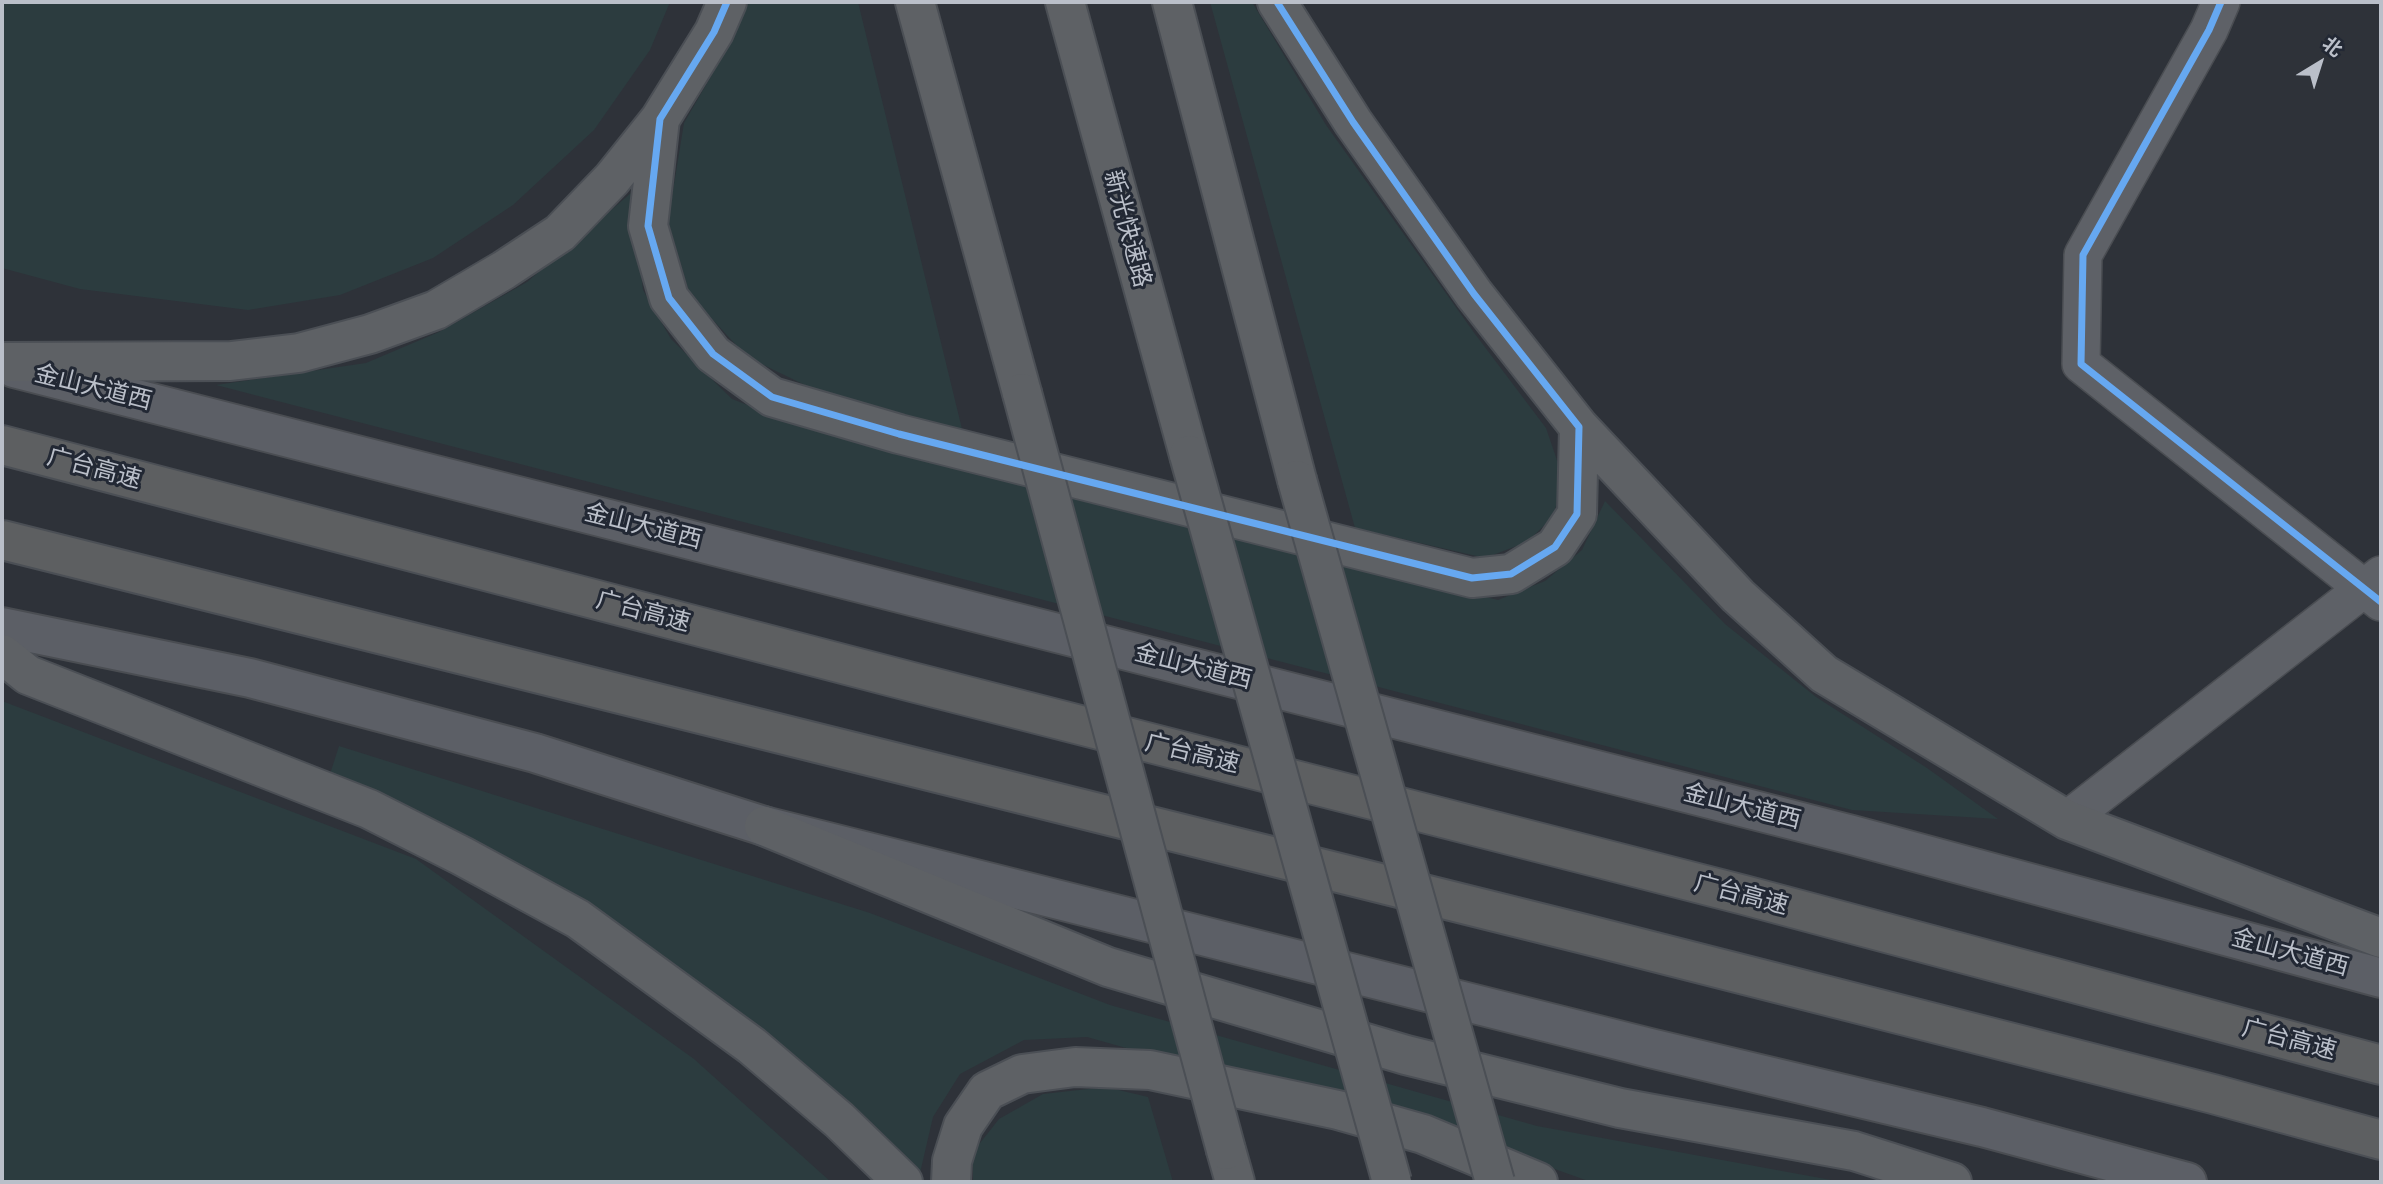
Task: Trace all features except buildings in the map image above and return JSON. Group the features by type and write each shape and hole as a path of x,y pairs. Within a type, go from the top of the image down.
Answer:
{"highway":[{"path":"2,363 231,361 299,353 370,334 436,310 560,233 612,179 660,119 714,32 727,2"},
{"path":"915,2 1230,1166"},
{"name":"新光快速路","path":"1065,2 1392,1182"},
{"path":"1172,2 1297,480 1495,1182"},
{"path":"1277,2 1353,122 1474,294 1579,427 1738,596 1824,674 2067,820 2381,938"},
{"path":"660,119 648,226 669,298 713,354 772,397 899,434 1472,578 1511,574 1555,547 1577,514 1579,427"},
{"name":"广台高速","path":"2,445 899,679 1744,895 2381,1065"},
{"path":"2,540 1584,933 2213,1094 2381,1140"},
{"path":"2,654 28,675 369,809 578,919 752,1046 839,1120 903,1182"},
{"path":"764,825 1108,967 1406,1055 1620,1108 1854,1152 1952,1182"},
{"path":"951,1182 952,1161 963,1126 988,1091 1022,1074 1075,1067 1150,1070 1338,1110 1423,1134 1538,1182"}],"main road":[{"name":"金山大道西","path":"2,363 1825,828 2381,978"},
{"path":"2,627 250,678 535,753 764,825 1650,1048 1982,1127 2187,1182"}],"street":[{"path":"2067,820 2375,588 2081,364 2083,256 2209,30 2221,2"}],"shaded area":[{"path":"2,2 670,2 650,50 594,130 513,205 433,258 340,295 248,310 80,289 2,268"},
{"path":"749,2 858,2 963,433 864,407 809,387 747,357 690,295 668,221 684,123 729,45"},
{"path":"1210,2 1252,2 1326,125 1475,334 1546,428 1562,475 1554,516 1527,542 1485,558 1355,528"},
{"path":"631,193 643,290 671,339 732,399 812,430 1498,600 1545,581 1582,550 1605,501 1725,624 1816,697 1927,768 1998,819 1852,810 216,385 366,363 439,332 527,282"},
{"path":"2,701 416,859 694,1059 831,1182 2,1182"},
{"path":"339,746 870,913 1110,1005 1537,1126 1842,1182 1591,1182 1549,1167 1087,1037 1024,1040 960,1074 933,1117 920,1173 793,1058 330,774"},
{"path":"1106,1087 1148,1097 1173,1182 973,1182 973,1152 999,1119 1043,1094"}],"cycle path":[{"path":"727,2 714,32 660,119 648,226 669,298 713,354 772,397 899,434 1472,578 1511,574 1555,547 1577,514 1579,427 1474,294 1353,122 1277,2"},
{"path":"2221,2 2209,30 2083,255 2081,364 2381,602"}]}
